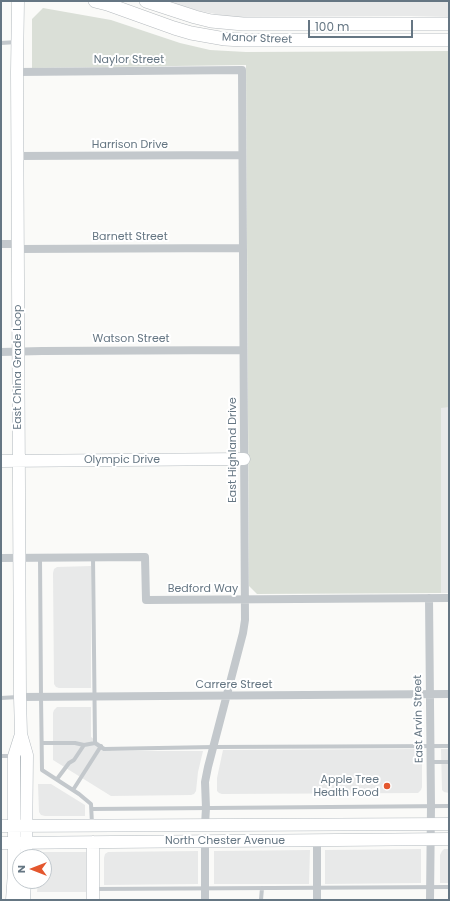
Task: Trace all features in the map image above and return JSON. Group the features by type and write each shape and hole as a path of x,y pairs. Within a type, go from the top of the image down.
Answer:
{"main road":[{"name":"East China Grade Loop","path":"12,900 14,872 14,756 20,734 16,72 18,1"},
{"name":"Manor Street","path":"95,1 191,33 225,39 449,40"},
{"name":"Manor Street","path":"146,1 190,16 227,23 449,24"},
{"name":"Olympic Drive","path":"1,461 244,459"},
{"name":"East China Grade Loop","path":"20,734 27,755 26,849"},
{"name":"North Chester Avenue","path":"1,843 14,834 27,834 92,826 449,824"},
{"path":"205,841 205,838 208,836 238,825"},
{"name":"North Chester Avenue","path":"1,826 14,834 27,834 93,842 449,839"},
{"path":"93,842 93,895"},
{"path":"24,900 25,889"}],"street":[{"name":"Naylor Street","path":"16,72 242,70"},
{"name":"East Highland Drive","path":"205,825 206,782 208,767 243,633 245,620 242,70"},
{"name":"Harrison Drive","path":"17,156 242,155"},
{"name":"Barnett Street","path":"1,244 18,246 243,248"},
{"name":"Watson Street","path":"1,352 243,350"},
{"name":"Bedford Way","path":"1,558 146,557 146,600 449,598"},
{"name":"East Arvin Street","path":"429,598 431,806 430,900"},
{"name":"Carrere Street","path":"20,697 449,694"},
{"path":"316,900 317,840"},
{"path":"205,841 205,900"}],"lane":[{"path":"1,43 17,42"},
{"path":"40,557 42,770 79,794 91,804 92,826"},
{"path":"93,557 95,742"},
{"path":"1,698 20,697"},
{"path":"42,743 75,743 84,745 95,742 104,749 449,746"},
{"path":"57,779 69,763 74,760 84,745"},
{"path":"73,790 101,746"},
{"path":"1,756 14,756"},
{"path":"430,762 449,762"},
{"path":"92,809 449,806"},
{"path":"93,895 205,888 449,887"},
{"path":"262,888 262,900"}],"shaded area":[{"path":"165,1 449,1 449,17 231,17 200,11"},
{"path":"43,8 111,20 180,43 210,50 246,52 449,51 449,407 441,408 441,593 257,594 249,586 246,65 32,68 32,19"},
{"path":"441,407 449,407 449,593 441,593"},
{"path":"91,566 91,688 59,688 54,684 54,569 57,567"},
{"path":"57,707 91,707 91,737 111,751 203,751 198,772 196,791 191,795 111,796 53,760 53,713"},
{"path":"422,749 422,787 418,793 222,794 217,791 217,778 223,750"},
{"path":"441,749 449,749 449,793 442,790"},
{"path":"38,784 51,784 85,805 85,816 41,815 39,812"},
{"path":"421,849 421,883 325,884 325,850"},
{"path":"444,849 449,849 449,883 440,883 440,855"},
{"path":"310,850 309,884 214,884 214,851"},
{"path":"198,851 198,884 104,885 104,858 105,854 108,852"},
{"path":"52,852 86,852 86,892 37,892 37,889 52,889"}],"place":[{"name":"Apple Tree Health Food","path":"387,786"}]}
